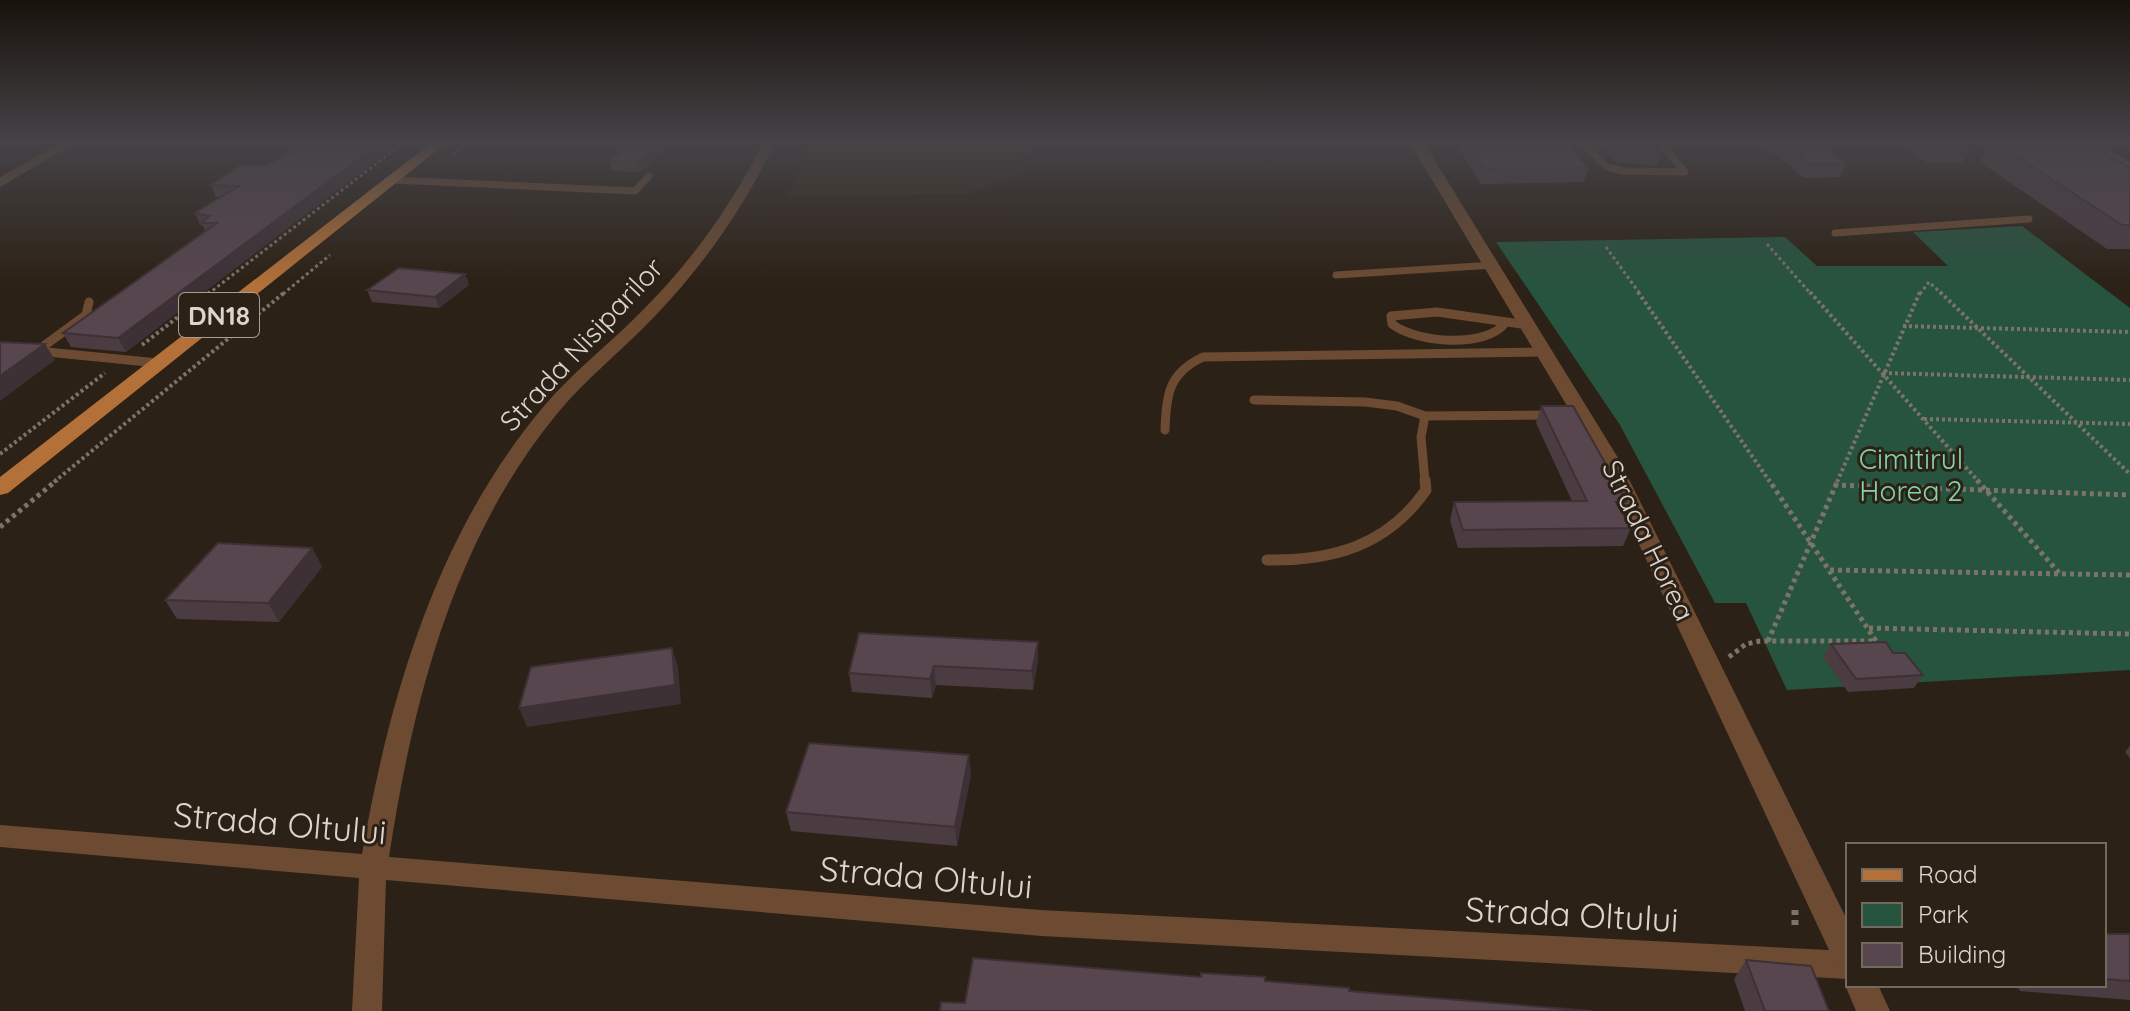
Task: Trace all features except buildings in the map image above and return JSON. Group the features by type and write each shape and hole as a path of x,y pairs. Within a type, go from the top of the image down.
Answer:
{"main road":[{"name":"DN18","path":"0,488 379,190"}],"street":[{"name":"Strada Nisiparilor","path":"367,1011 373,867 403,718 420,652 464,541 491,494 549,410 649,313 714,239 742,190"},
{"name":"Strada Horea","path":"1447,190 1610,461 1714,671 1846,952"},
{"name":"Strada Oltului","path":"0,836 1041,923 1846,965"},
{"path":"1862,987 1873,1011"}],"lane":[{"path":"1835,233 2029,219"},
{"path":"1336,275 1494,265"},
{"path":"37,351 86,315 89,302"},
{"path":"1506,322 1499,332 1491,336 1418,339 1402,334 1392,324 1391,316 1437,312 1530,325"},
{"path":"27,350 158,363"},
{"path":"1165,430 1166,390 1172,376 1185,364 1203,357 1546,352"},
{"path":"1254,400 1365,402 1397,406 1425,416 1583,415"},
{"path":"1267,560 1323,559 1368,539 1404,518 1426,490 1421,437 1425,416"}],"path":[{"path":"0,454 342,190"},
{"path":"1767,244 2060,574"},
{"path":"1606,247 1876,641 1768,641 1746,644 1714,671"},
{"path":"0,527 337,249"},
{"path":"1768,641 1809,539 1924,284 1929,282 2130,474"},
{"path":"1903,326 2130,332"},
{"path":"1882,373 2130,380"},
{"path":"1923,419 2130,424"},
{"path":"1834,485 2130,495"},
{"path":"1829,570 2130,575"},
{"path":"1868,628 2130,634"}],"shaded area":[{"path":"791,190 977,190 967,194 789,196"}],"green space":[{"name":"Cimitirul Horea 2","path":"2022,226 2130,308 2130,670 1787,690 1746,603 1715,603 1620,425 1496,242 1785,237 1817,266 1948,266 1913,232"}]}
